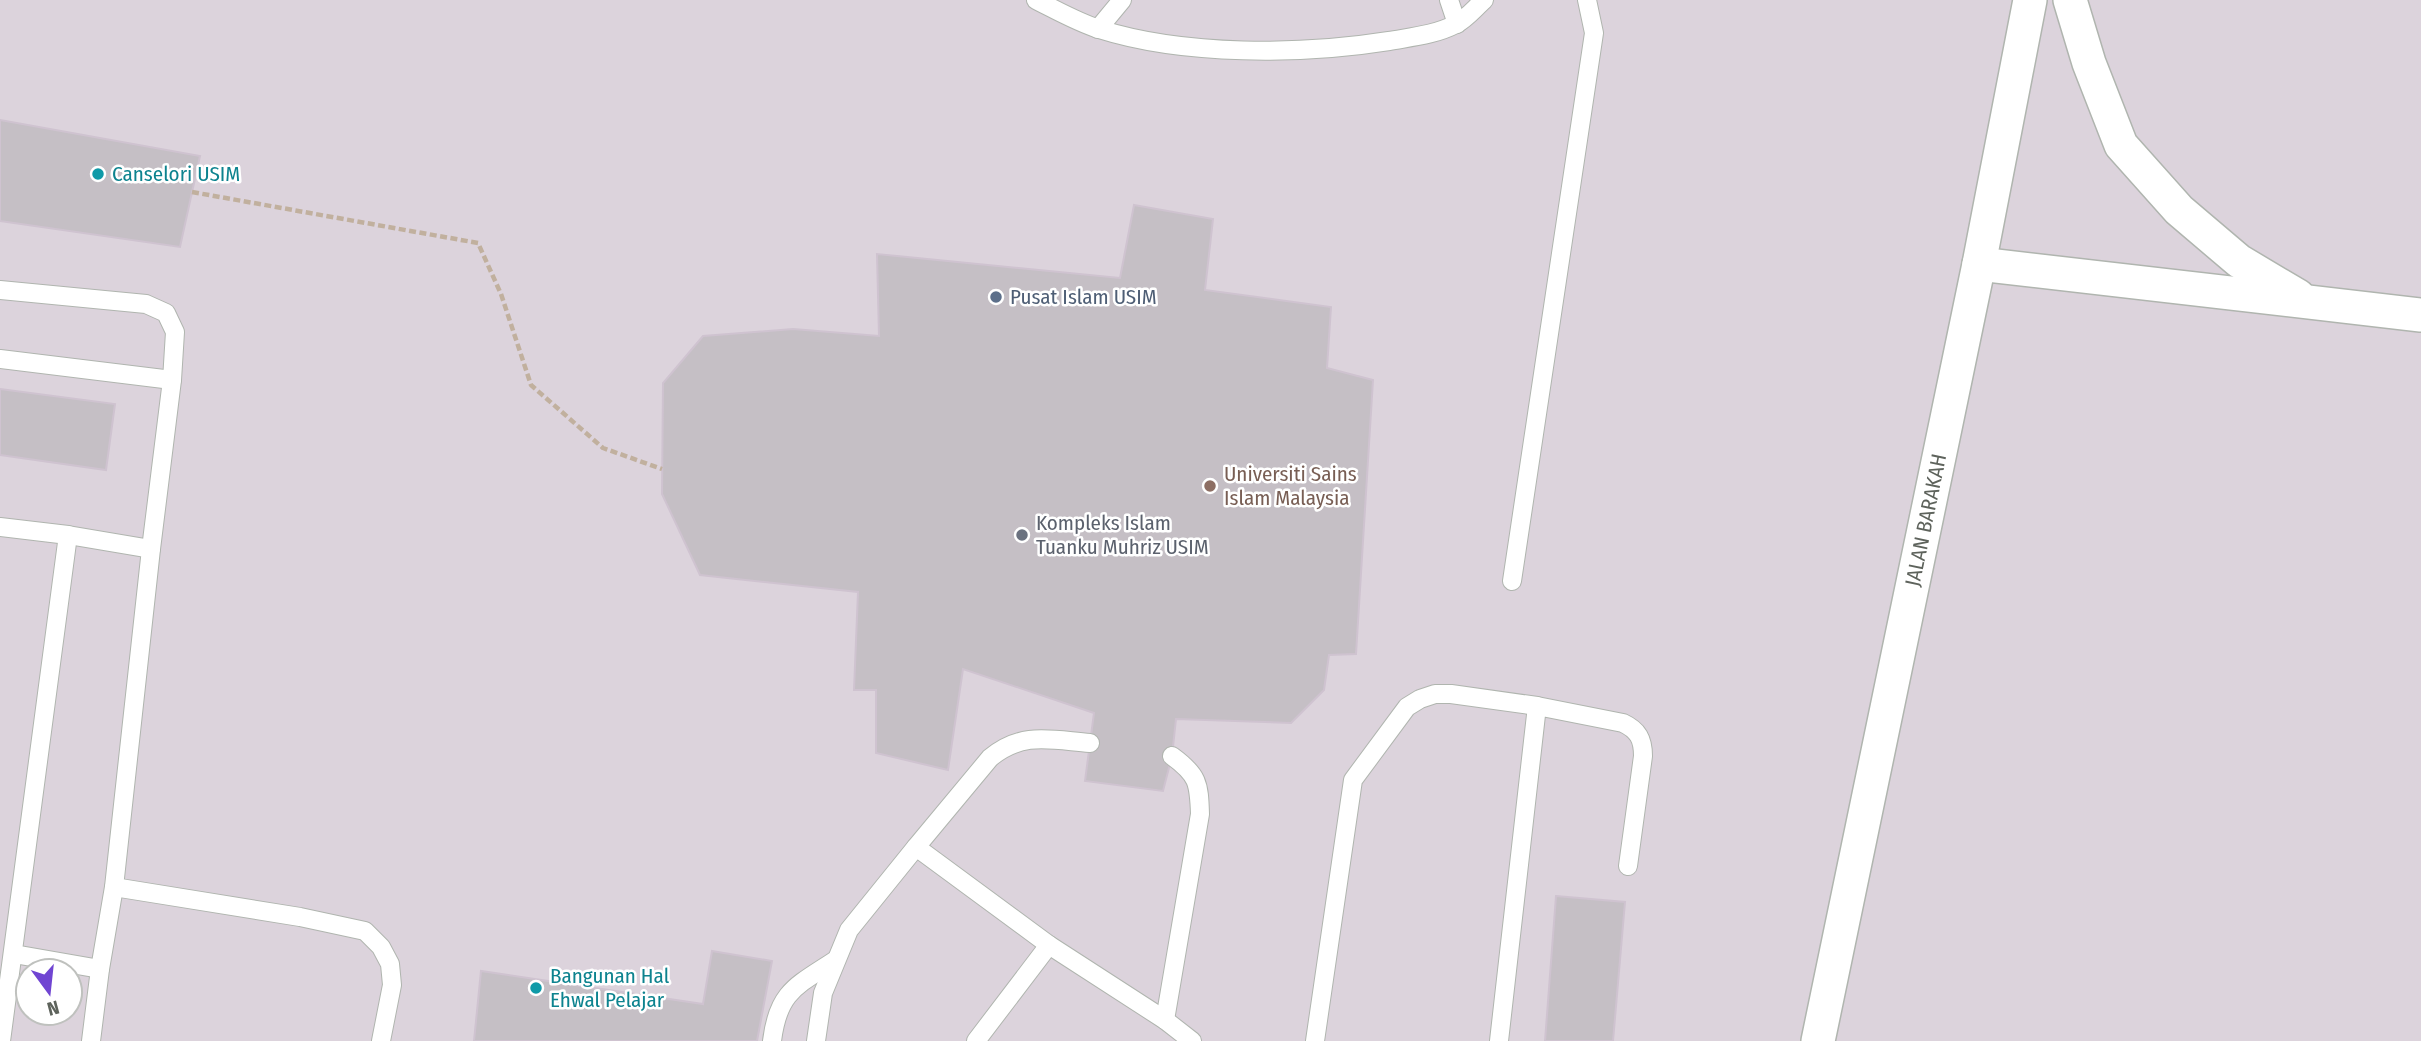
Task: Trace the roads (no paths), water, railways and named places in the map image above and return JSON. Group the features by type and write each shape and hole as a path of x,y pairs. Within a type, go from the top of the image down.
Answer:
{"street":[{"name":"JALAN BARAKAH","path":"1818,1041 1979,264 2030,0"},
{"path":"2070,0 2089,63 2121,145 2179,210 2229,252 2306,301"},
{"path":"1979,264 2421,315"}],"lane":[{"path":"1036,0 1098,29 1170,44 1309,50 1422,36 1457,24 1484,0"},
{"path":"1098,29 1122,0"},
{"path":"1449,0 1457,24"},
{"path":"1512,581 1594,33 1587,0"},
{"path":"0,290 157,307 166,313 174,332 172,380 114,887 91,1041"},
{"path":"0,359 172,380"},
{"path":"0,527 68,535 151,550"},
{"path":"1,1041 68,535"},
{"path":"1315,1041 1353,780 1407,707 1420,699 1435,694 1451,694 1537,706 1623,723 1633,728 1643,745 1643,756 1628,866"},
{"path":"1499,1041 1537,706"},
{"path":"816,1041 823,993 849,930 990,758 1004,746 1031,739 1090,743"},
{"path":"1165,1020 1200,814 1198,782 1189,768 1172,756"},
{"path":"916,847 1049,945 1165,1020 1192,1041"},
{"path":"114,887 300,917 365,932 381,947 390,964 392,985 381,1041"},
{"path":"976,1041 1049,945"},
{"path":"13,954 100,969"},
{"path":"772,1041 775,1021 785,996 798,984 834,961"}],"place":[{"name":"Canselori USIM","path":"98,174"},
{"name":"Pusat Islam USIM","path":"996,297"},
{"name":"Universiti Sains Islam Malaysia","path":"1210,486"},
{"name":"Kompleks Islam Tuanku Muhriz USIM","path":"1022,535"},
{"name":"Bangunan Hal Ehwal Pelajar","path":"536,988"}]}
